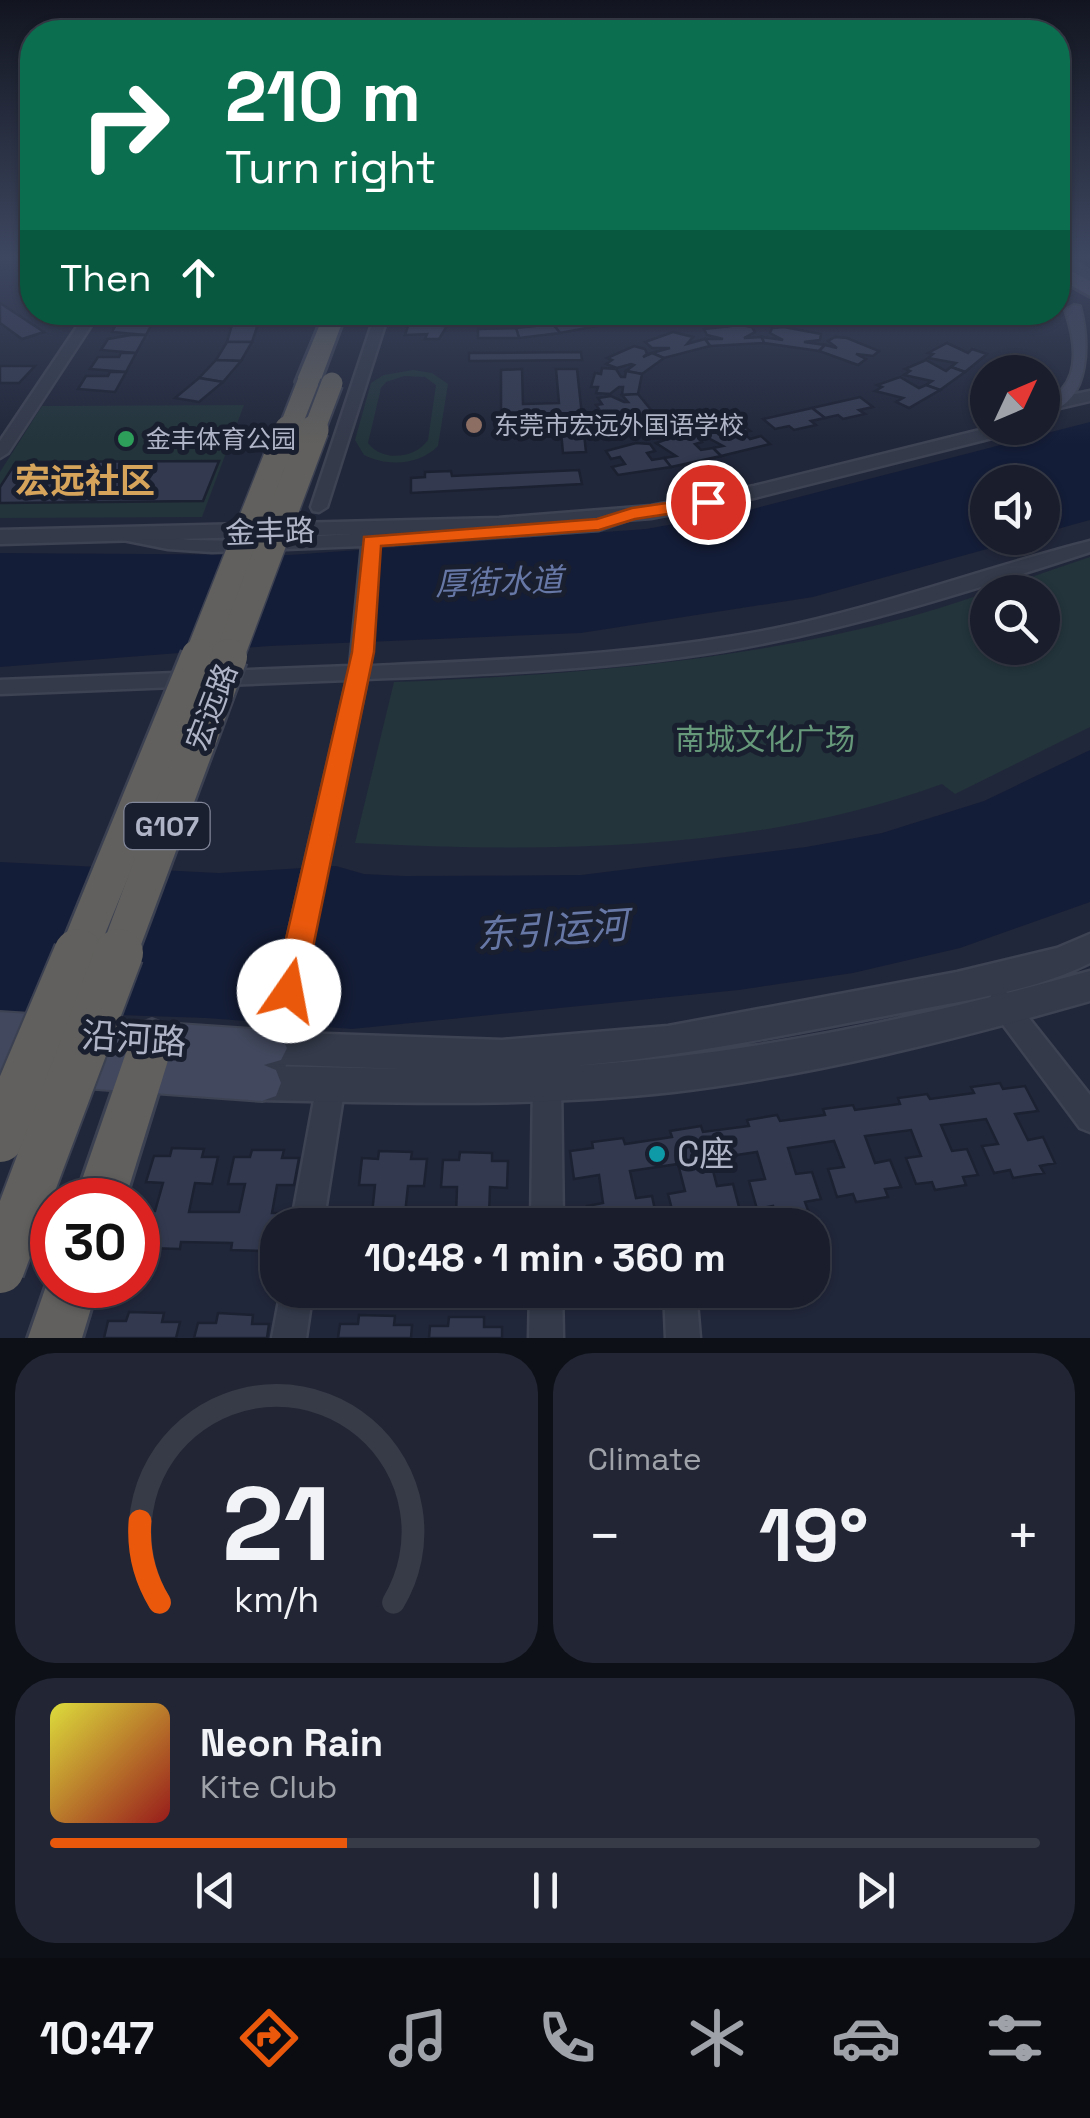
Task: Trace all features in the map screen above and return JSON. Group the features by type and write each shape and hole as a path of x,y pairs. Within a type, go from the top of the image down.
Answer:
{"highway":[{"name":"宏远路","path":"0,1270 320,383 333,325"},
{"name":"宏远路","path":"0,1138 320,383 349,325"},
{"path":"107,1178 146,1058"},
{"path":"55,1338 65,1308"}],"main road":[{"path":"1060,403 1080,378 1083,353 1079,319"},
{"name":"沿河路","path":"0,1029 146,1058"},
{"name":"沿河路","path":"0,1064 271,1058"}],"street":[{"path":"0,453 85,325"},
{"path":"319,507 379,325"},
{"path":"1060,406 1090,396"},
{"path":"1060,410 1090,408"},
{"name":"金丰路","path":"0,528 368,519 645,500 740,482 970,425"},
{"name":"金丰路","path":"0,536 480,524 632,514 754,492 970,438"},
{"path":"124,534 154,543 202,547 372,541 599,524 632,514"},
{"path":"271,1058 361,663 372,541"},
{"path":"0,688 361,663 584,662 757,638 900,608 1090,546"},
{"path":"271,1058 502,1056 668,1042 985,980 1063,961 1090,948"},
{"path":"985,980 1090,1118"},
{"path":"271,1058 330,1084 548,1083 672,1075 821,1054 1090,986"},
{"path":"547,1208 548,1083"},
{"path":"311,1208 330,1084"},
{"path":"289,1338 294,1308"},
{"path":"546,1308 546,1338"},
{"path":"681,1308 683,1338"}],"green space":[{"path":"413,370 432,373 448,384 438,446 422,457 403,462 373,459 364,455 355,440 371,383 384,375","holes":["404,376 425,377 436,385 428,440 415,451 398,456 374,449 368,443 381,388 386,382"]},
{"name":"金丰体育公园","path":"244,405 202,517 0,518 0,472 42,406"},
{"name":"南城文化广场","path":"1090,557 1090,727 955,794 942,784 799,823 726,835 578,847 355,843 394,682 653,664 781,645 909,617 970,598 970,665 1060,665 1060,575 1038,575"}],"water":[{"name":"厚街水道","path":"1090,422 1090,520 1060,528 1060,465 970,465 970,554 813,597 581,633 270,646 0,667 0,553 289,555 646,529 745,511 1001,445 1060,445 1060,430"},
{"name":"东引运河","path":"1090,750 1090,902 960,948 853,973 739,990 352,1029 206,1018 0,1011 0,862 219,873 336,866 364,874 405,876 581,875 806,847 882,833 984,801"}],"building":[{"path":"0,319 20,319 20,325 33,325 44,332 22,339"},
{"path":"116,325 151,325 146,335 112,332"},
{"path":"232,325 258,325 252,342 227,342"},
{"path":"408,325 447,326 439,339 425,339 427,334 405,335"},
{"path":"554,325 602,325 560,333"},
{"path":"554,325 560,333 519,338 516,328"},
{"path":"752,327 755,332 744,338 762,337 764,343 710,346 705,339 723,339 707,335 704,329"},
{"path":"516,328 519,338 478,338 478,329"},
{"path":"772,328 821,334 820,340 804,342 825,345 819,351 764,343 762,337 783,340 770,333"},
{"path":"673,332 693,337 687,344 705,339 710,346 664,358 652,353 670,348 652,348 645,342"},
{"path":"146,335 136,353 101,350 108,339"},
{"path":"835,337 879,351 873,356 856,354 866,359 858,365 819,351 825,345 837,348 828,341"},
{"path":"227,342 252,342 241,361 216,360"},
{"path":"947,343 968,353 972,349 987,354 970,355 970,368 965,372 951,367 956,363 928,358 933,354 928,353"},
{"path":"634,346 645,349 647,354 643,357 652,353 664,358 642,374 626,371 634,365 631,364 617,368 606,364 612,360 607,358"},
{"path":"581,352 582,360 469,361 469,353"},
{"path":"121,353 136,353 126,372 90,369 98,357 119,357"},
{"path":"216,360 241,361 223,382 199,378"},
{"path":"926,360 946,371 951,367 965,372 940,390 926,385 932,381 904,375 910,371 905,369"},
{"path":"0,366 35,366 19,383 0,383"},
{"path":"602,368 616,369 621,377 625,377 626,371 642,374 638,394 622,395 623,387 610,394 596,393 598,387 591,387 595,373 601,374"},
{"path":"522,369 523,404 559,403 556,369 577,369 586,452 563,453 560,421 501,422 501,370"},
{"path":"110,372 126,372 115,392 78,389 86,376 108,376"},
{"path":"900,377 919,388 926,385 940,390 909,408 896,402 903,398 875,391 882,387 877,385"},
{"path":"199,378 223,382 199,402 175,398"},
{"path":"638,394 656,416 640,419 632,413 635,417 630,422 617,424 612,418 606,419 596,405 602,404 598,398 611,396 628,402 622,395"},
{"path":"860,397 873,407 859,410 865,414 825,418 812,408"},
{"path":"812,408 825,418 811,421 816,425 794,430 789,426 775,429 763,419"},
{"path":"728,424 742,424 750,431 743,432 750,439 761,436 770,444 721,456 713,448 723,446 701,434"},
{"path":"682,434 696,435 702,442 695,444 701,450 713,448 721,456 671,467 664,458 676,456 656,443"},
{"path":"636,443 650,444 655,451 647,453 652,460 664,458 671,467 618,475 612,467 625,464 620,457 611,459 606,451"},
{"path":"219,461 203,501 0,503 0,487 16,462"},
{"path":"579,470 582,484 411,493 411,478 425,477 425,472 451,471 452,476"},
{"name":"C座","path":"1000,1083 1003,1089 1025,1086 1038,1111 1015,1114 1028,1140 1043,1137 1055,1163 1040,1166 1044,1173 1013,1178 1010,1170 994,1173 982,1146 998,1144 986,1119 941,1125 952,1151 967,1149 978,1175 963,1177 966,1185 935,1190 932,1182 916,1184 906,1158 921,1156 911,1130 865,1136 875,1163 890,1160 901,1187 885,1189 888,1197 856,1202 853,1194 837,1197 828,1169 844,1167 834,1141 788,1148 796,1174 812,1172 821,1199 805,1202 807,1208 757,1208 749,1181 765,1179 757,1152 710,1159 717,1186 733,1184 739,1208 672,1208 668,1194 685,1191 678,1164 630,1171 636,1198 652,1196 655,1208 587,1208 603,1203 599,1175 574,1179 570,1151 593,1148 592,1142 623,1138 625,1144 672,1137 670,1131 701,1126 703,1132 749,1126 747,1120 777,1115 780,1121 825,1115 823,1109 853,1105 855,1110 900,1104 898,1098 927,1094 930,1099 974,1093 971,1087"},
{"path":"172,1148 204,1149 202,1157 218,1157 212,1184 195,1183 189,1212 239,1212 245,1184 228,1184 234,1157 250,1157 252,1150 284,1150 282,1158 299,1158 294,1185 277,1185 273,1208 260,1208 260,1251 231,1250 232,1243 181,1242 180,1249 160,1248 163,1183 160,1178 147,1178 154,1156 170,1156"},
{"path":"379,1151 412,1152 411,1159 427,1159 424,1186 408,1186 406,1208 373,1208 375,1185 359,1185 362,1158 378,1159"},
{"path":"460,1152 492,1153 492,1161 508,1161 507,1188 490,1187 489,1208 456,1208 457,1187 441,1187 443,1160 459,1160"},
{"path":"129,1312 164,1313 162,1322 180,1322 176,1338 104,1338 108,1321 126,1321"},
{"path":"218,1313 253,1315 252,1324 269,1324 267,1338 194,1338 198,1323 216,1323"},
{"path":"359,1315 395,1316 394,1325 412,1325 411,1338 338,1338 340,1324 358,1324"},
{"path":"449,1317 484,1317 484,1327 502,1327 502,1338 429,1338 430,1326 448,1326"}],"place":[{"name":"东莞市宏远外国语学校","path":"474,425"},
{"name":"金丰体育公园","path":"126,439"},
{"name":"C座","path":"657,1154"}],"district":[{"name":"宏远社区","path":"85,481"}],"route":[{"path":"289,991 363,652 372,541 599,524 632,514 708,502"}]}
